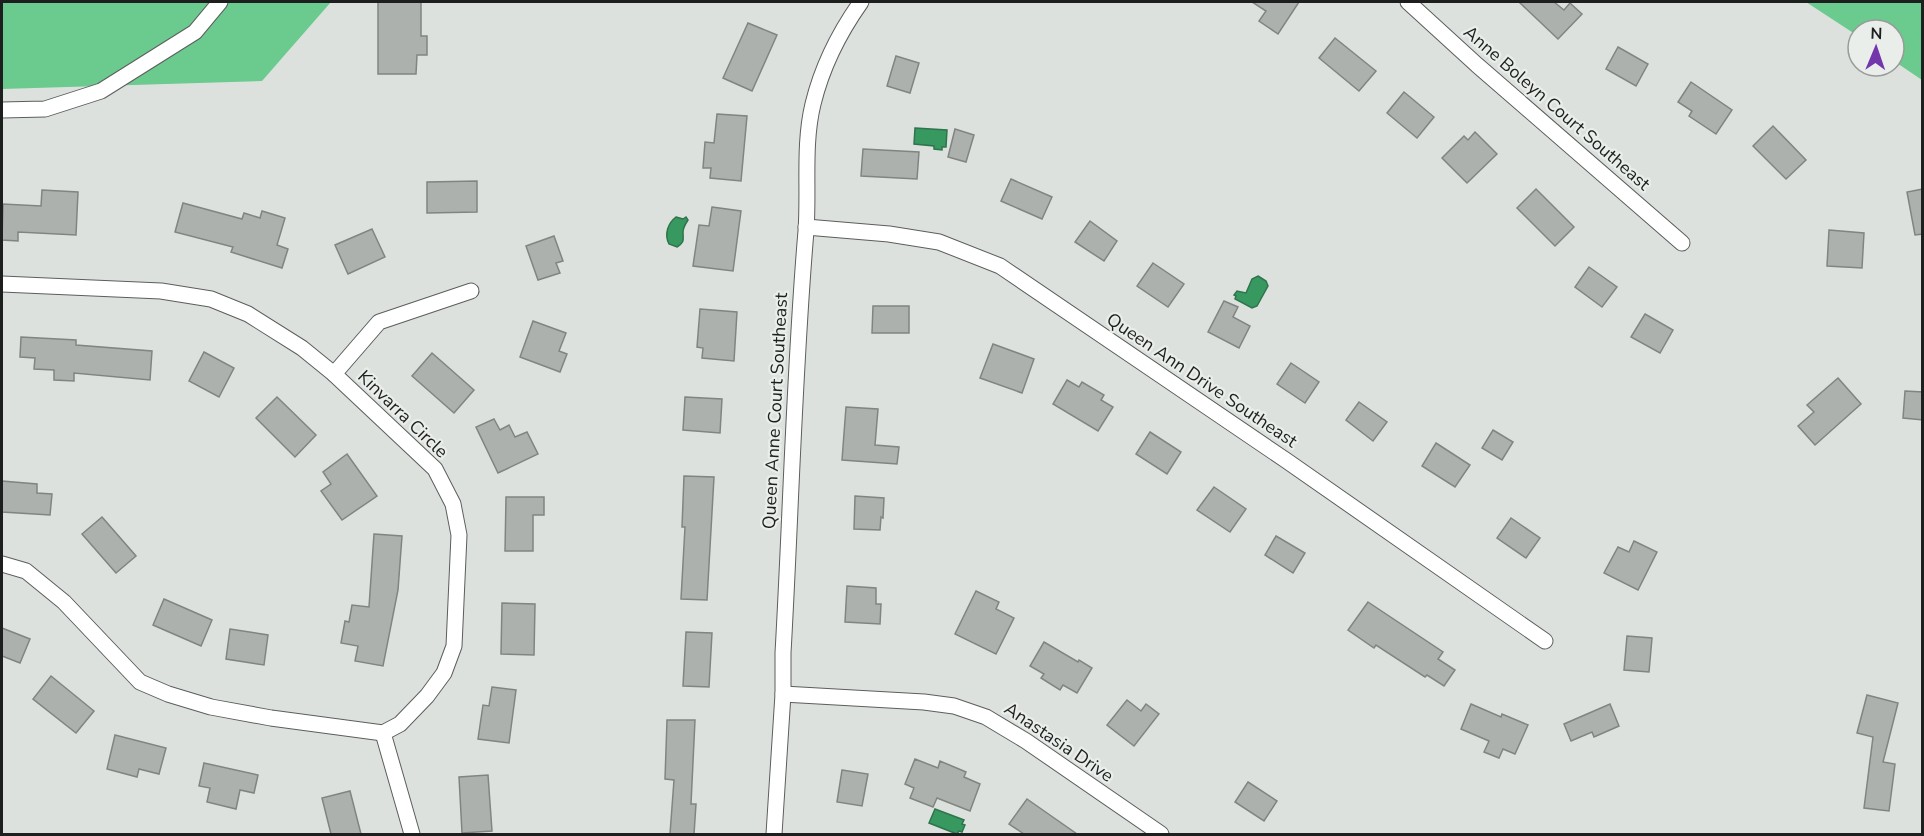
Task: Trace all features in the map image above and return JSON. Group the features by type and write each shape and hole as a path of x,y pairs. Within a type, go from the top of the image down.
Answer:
{"street":[{"path":"2,110 45,109 101,91 195,32 220,2"},
{"name":"Queen Anne Court Southeast","path":"774,834 783,694 783,653 808,151 813,104 826,64 842,30 861,2"},
{"name":"Anne Boleyn Court Southeast","path":"1408,2 1477,66 1682,243"},
{"name":"Queen Ann Drive Southeast","path":"806,227 890,234 939,242 1000,266 1303,472 1545,641"},
{"name":"Kinvarra Circle","path":"2,284 161,291 211,299 248,314 302,348 334,374 435,470 453,504 459,535 454,646 444,673 427,696 400,724 383,733"},
{"path":"334,374 379,321 471,291"},
{"path":"2,564 26,571 64,602 140,682 168,694 211,707 271,718 383,733 412,834"},
{"name":"Anastasia Drive","path":"783,694 924,702 954,706 987,717 1035,747 1161,834"}],"shaded area":[{"path":"2,2 331,2 262,81 2,89"},
{"path":"1806,2 1922,2 1922,80 1906,69 1906,18 1846,18 1846,28"},
{"path":"915,128 947,130 946,147 942,147 942,150 934,149 934,146 914,144"},
{"path":"676,217 683,219 686,217 688,220 682,242 677,247 669,244 667,236 669,226"},
{"path":"1258,276 1266,281 1268,286 1257,306 1252,308 1235,299 1234,295 1237,291 1246,293 1252,279"},
{"path":"935,809 964,820 962,824 965,825 962,832 959,831 957,834 929,823"}],"building":[{"path":"378,2 421,2 421,36 427,36 427,55 417,55 416,74 378,74"},
{"path":"1252,2 1299,2 1278,34 1259,21 1266,11"},
{"path":"1519,2 1554,2 1564,10 1570,3 1582,14 1558,39"},
{"path":"748,23 777,35 752,91 723,78"},
{"path":"1335,38 1376,71 1359,91 1319,58"},
{"path":"1618,47 1648,64 1636,86 1606,69"},
{"path":"896,56 919,63 910,93 887,86"},
{"path":"1691,82 1732,110 1716,134 1689,116 1692,111 1678,102"},
{"path":"1404,92 1434,117 1417,138 1387,113"},
{"path":"717,114 747,116 741,181 710,178 711,168 703,168 705,142 714,143"},
{"path":"1773,126 1806,160 1786,179 1753,146"},
{"path":"955,129 974,135 966,162 948,157"},
{"path":"1475,132 1497,154 1467,183 1442,158 1464,136 1468,140"},
{"path":"863,149 919,152 917,179 861,176"},
{"path":"1011,179 1052,197 1042,219 1001,201"},
{"path":"477,181 477,212 427,213 427,182"},
{"path":"1536,189 1574,227 1555,246 1517,208"},
{"path":"1923,189 1923,234 1915,235 1907,192"},
{"path":"42,190 78,192 76,235 18,232 18,241 2,240 3,204 41,206"},
{"path":"183,203 242,219 244,213 260,218 262,211 285,218 277,245 288,249 282,268 231,252 233,247 175,232"},
{"path":"712,207 741,211 733,271 693,266 699,225 709,226"},
{"path":"1090,221 1117,241 1104,261 1075,242"},
{"path":"372,229 385,257 348,274 335,245"},
{"path":"1829,230 1864,233 1862,268 1827,266"},
{"path":"554,236 563,261 556,263 560,273 538,280 526,246"},
{"path":"1153,263 1184,284 1168,307 1137,286"},
{"path":"1589,267 1617,287 1602,307 1575,287"},
{"path":"1224,301 1238,307 1233,317 1250,326 1239,348 1208,332"},
{"path":"873,306 909,306 909,333 872,333"},
{"path":"700,309 737,312 734,361 702,358 703,348 697,347"},
{"path":"1645,314 1673,330 1660,353 1631,337"},
{"path":"533,321 566,333 559,351 567,354 560,372 520,357"},
{"path":"21,337 76,340 76,345 152,351 150,380 74,373 74,381 54,380 54,370 34,369 35,358 20,357"},
{"path":"993,344 1034,359 1022,393 980,378"},
{"path":"204,352 234,368 219,397 189,381"},
{"path":"432,353 474,390 454,413 412,376"},
{"path":"1291,363 1319,382 1305,403 1277,384"},
{"path":"1838,378 1861,404 1815,445 1798,426 1814,412 1807,405"},
{"path":"1067,380 1079,387 1082,382 1104,395 1101,400 1113,407 1098,431 1053,404"},
{"path":"1905,391 1923,392 1923,420 1903,418"},
{"path":"277,397 316,435 295,457 256,418"},
{"path":"685,397 722,399 720,433 683,430"},
{"path":"1359,402 1387,422 1373,441 1346,420"},
{"path":"846,407 878,409 875,445 899,447 897,464 842,460"},
{"path":"494,419 500,430 509,425 515,437 527,432 538,454 498,473 476,427"},
{"path":"1493,430 1513,442 1502,460 1482,448"},
{"path":"1150,432 1181,452 1167,474 1136,454"},
{"path":"1436,443 1470,465 1455,487 1422,466"},
{"path":"347,454 377,496 342,520 321,491 331,484 323,472"},
{"path":"684,476 714,477 707,600 681,599 685,527 682,527"},
{"path":"2,481 37,484 37,493 52,494 50,515 2,512"},
{"path":"1214,487 1246,509 1230,532 1197,510"},
{"path":"855,496 884,498 880,530 854,529"},
{"path":"506,497 544,497 544,515 533,515 533,551 505,551"},
{"path":"102,517 136,556 116,573 82,534"},
{"path":"1511,518 1540,538 1526,558 1497,538"},
{"path":"374,534 402,536 398,590 383,666 355,661 358,646 341,643 345,621 349,622 352,605 369,607"},
{"path":"1276,536 1305,553 1293,573 1265,555"},
{"path":"1634,541 1657,552 1638,590 1604,573 1618,547 1629,552"},
{"path":"847,586 876,588 876,604 881,604 880,624 845,622"},
{"path":"976,591 999,602 996,609 1014,618 996,654 955,634"},
{"path":"164,599 212,620 201,646 153,625"},
{"path":"1368,602 1443,652 1438,659 1455,670 1444,686 1427,675 1425,677 1376,645 1374,648 1348,630"},
{"path":"502,603 535,604 534,655 501,654"},
{"path":"2,628 30,639 20,663 2,656"},
{"path":"230,629 268,635 264,665 226,659"},
{"path":"686,632 712,633 709,687 683,686"},
{"path":"1627,636 1652,638 1649,672 1624,670"},
{"path":"1044,642 1092,668 1077,693 1063,685 1060,690 1041,678 1044,674 1030,666"},
{"path":"51,676 94,711 76,733 33,699"},
{"path":"492,687 516,690 509,743 478,739 483,705 489,706"},
{"path":"1867,695 1898,703 1883,762 1895,764 1889,811 1864,808 1873,737 1857,733"},
{"path":"1127,700 1141,711 1146,704 1159,714 1134,746 1107,725"},
{"path":"1471,704 1501,717 1502,714 1528,725 1515,754 1503,749 1499,758 1484,752 1489,741 1461,729"},
{"path":"1610,704 1619,726 1594,737 1592,732 1571,741 1564,724"},
{"path":"667,720 695,720 691,804 696,804 694,834 670,834 674,780 665,779"},
{"path":"115,735 166,748 159,774 139,769 137,777 107,769"},
{"path":"915,759 938,768 940,761 966,772 964,777 980,784 970,811 937,798 933,807 910,798 914,788 905,784"},
{"path":"204,763 258,775 254,793 240,790 236,809 207,802 210,788 199,786"},
{"path":"842,770 868,774 862,806 837,802"},
{"path":"488,775 492,831 462,833 459,777"},
{"path":"1248,782 1277,801 1264,821 1235,802"},
{"path":"350,791 361,834 331,834 322,798"},
{"path":"1027,799 1077,834 1024,834 1009,824"}]}
